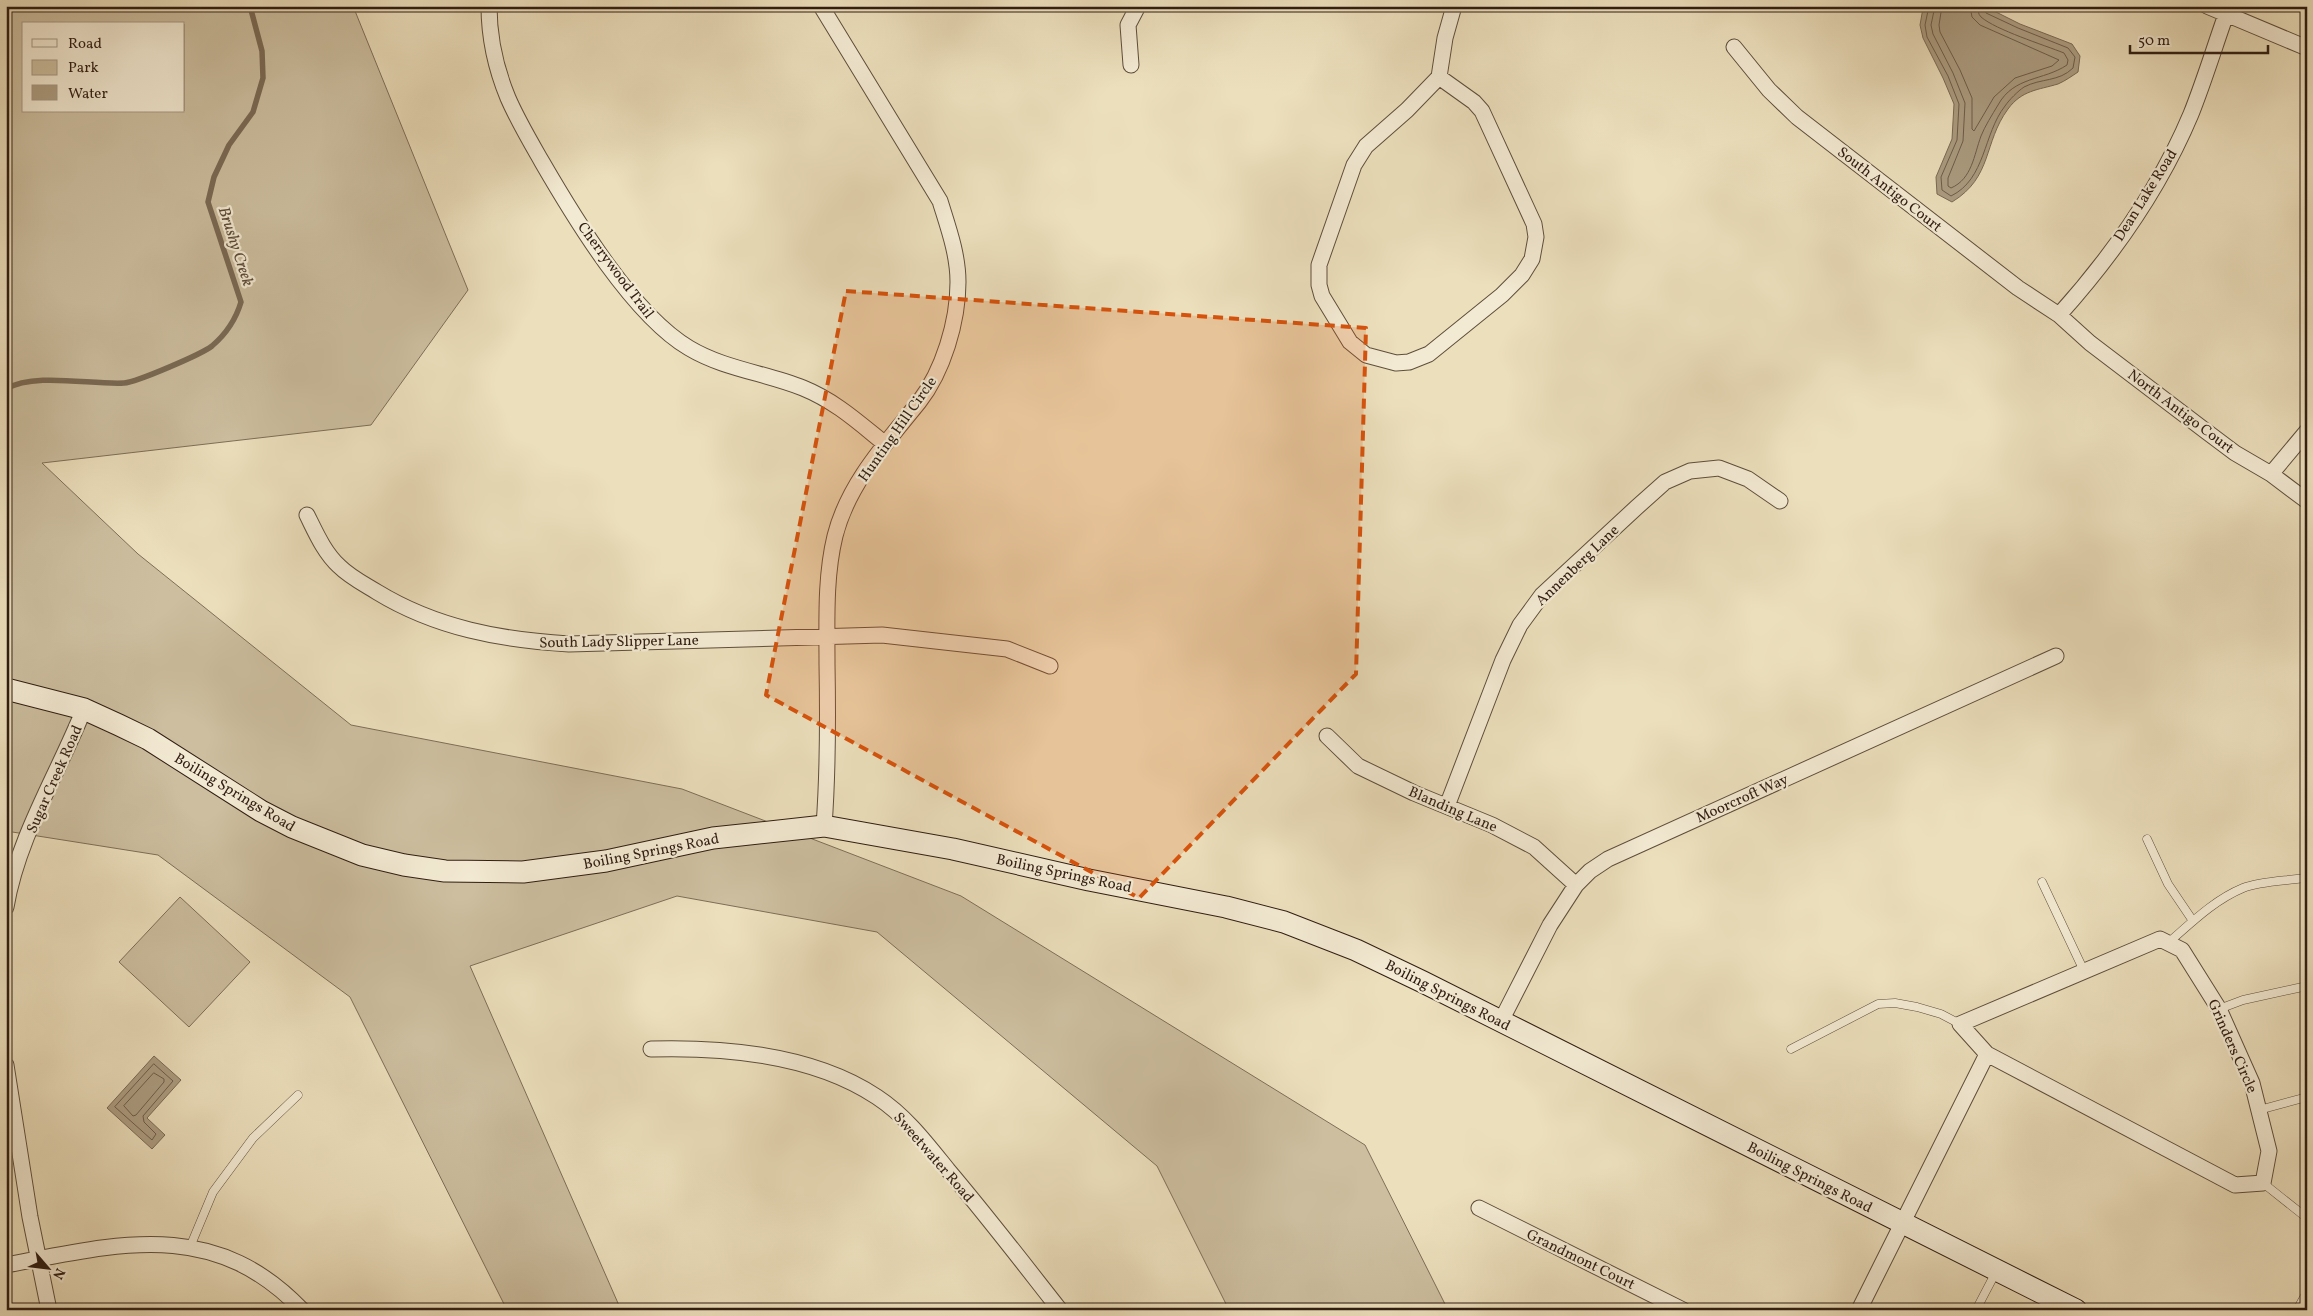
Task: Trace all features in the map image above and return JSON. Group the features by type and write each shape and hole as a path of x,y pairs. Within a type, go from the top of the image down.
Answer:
{"street":[{"name":"Cherrywood Trail","path":"490,6 490,30 497,65 508,98 520,123 566,204 617,276 659,326 691,349 715,360 824,397 840,407 884,443"},
{"name":"Hunting Hill Circle","path":"821,6 940,201 951,237 958,282 956,307 948,340 938,369 920,400 884,443 851,496 836,534 828,576 828,771 824,826"},
{"path":"1131,65 1128,25 1138,6"},
{"path":"1439,77 1474,102 1482,111 1532,216 1536,247 1532,259 1517,282 1429,354 1409,362 1386,362 1366,355 1350,342 1322,296 1318,280 1319,265 1354,165 1366,146 1407,110 1439,77 1445,38 1454,6"},
{"path":"2208,6 2228,10 2307,48"},
{"name":"Dean Lake Road","path":"2059,315 2090,281 2167,165 2191,114 2228,10"},
{"name":"South Antigo Court","path":"1734,47 1769,90 1797,117 2018,288 2059,315"},
{"name":"North Antigo Court","path":"2059,315 2090,343 2207,432 2235,453 2271,474 2307,501"},
{"path":"2271,474 2307,431"},
{"name":"Annenberg Lane","path":"1447,806 1504,660 1520,626 1542,595 1637,507 1665,482 1690,471 1719,468 1748,479 1780,501"},
{"name":"South Lady Slipper Lane","path":"307,515 324,548 339,566 355,579 388,599 418,613 480,634 524,641 569,644 882,635 1007,649 1050,666"},
{"name":"Moorcroft Way","path":"1501,1021 1550,925 1576,885 1590,871 1608,859 2056,656"},
{"name":"Boiling Springs Road","path":"6,688 84,709 148,739 261,810 292,827 362,854 404,865 445,871 523,872 596,863 713,838 824,826 952,849 1089,880 1226,906 1284,922 1356,950 1501,1021 1902,1223 1998,1269 2076,1310"},
{"name":"Sugar Creek Road","path":"6,907 34,818 69,746 84,709"},
{"name":"Blanding Lane","path":"1327,736 1358,766 1414,793 1492,825 1534,847 1576,885"},
{"path":"2168,943 2160,939 1960,1024 1987,1054 2235,1185 2263,1183"},
{"name":"Grinders Circle","path":"2168,943 2182,950 2219,1009 2252,1083 2269,1151 2263,1183"},
{"name":"Sweetwater Road","path":"651,1049 689,1049 770,1057 794,1062 833,1074 878,1098 912,1126 1060,1310"},
{"path":"1859,1310 1987,1054"},
{"path":"6,1065 30,1217 49,1310"},
{"name":"Grandmont Court","path":"1479,1208 1683,1310"},
{"path":"6,1265 92,1249 136,1244 170,1244 190,1247 215,1252 246,1265 276,1285 302,1310"}],"lane":[{"path":"2147,840 2168,884 2192,921"},
{"path":"2168,943 2192,921 2226,897 2245,888 2304,878"},
{"path":"2042,882 2084,972"},
{"path":"2219,1009 2243,1000 2307,986"},
{"path":"1791,1048 1878,1004 1895,1003 1917,1007 1942,1014 1960,1024"},
{"path":"190,1247 213,1192 254,1138 298,1094"},
{"path":"2259,1110 2307,1096"},
{"path":"2263,1183 2307,1218"},
{"path":"1976,1310 1998,1269"},
{"path":"2297,1310 2307,1292"}],"highlighted area":[{"path":"846,291 1366,328 1356,674 1139,898 766,695"}],"green space":[{"path":"6,6 353,6 468,290 371,425 42,463 138,554 351,725 682,789 961,896 1365,1145 1448,1310 1229,1310 1157,1166 877,932 677,896 470,966 621,1310 507,1310 350,997 158,855 6,831"},
{"path":"180,897 250,962 189,1027 119,962"}],"water":[{"path":"1931,6 1984,6 2020,24 2072,44 2080,56 2078,72 2058,84 2025,94 2013,103 1994,134 1986,159 1975,182 1952,202 1937,194 1936,177 1952,139 1954,104 1923,38 1920,25 1923,8"},
{"path":"154,1056 181,1080 147,1118 165,1135 152,1149 107,1108"}],"waterway":[{"name":"Brushy Creek","path":"6,389 32,381 64,380 124,383 142,378 206,350 230,326 241,302 208,202 214,177 229,145 253,112 263,78 262,51 250,6"}]}
